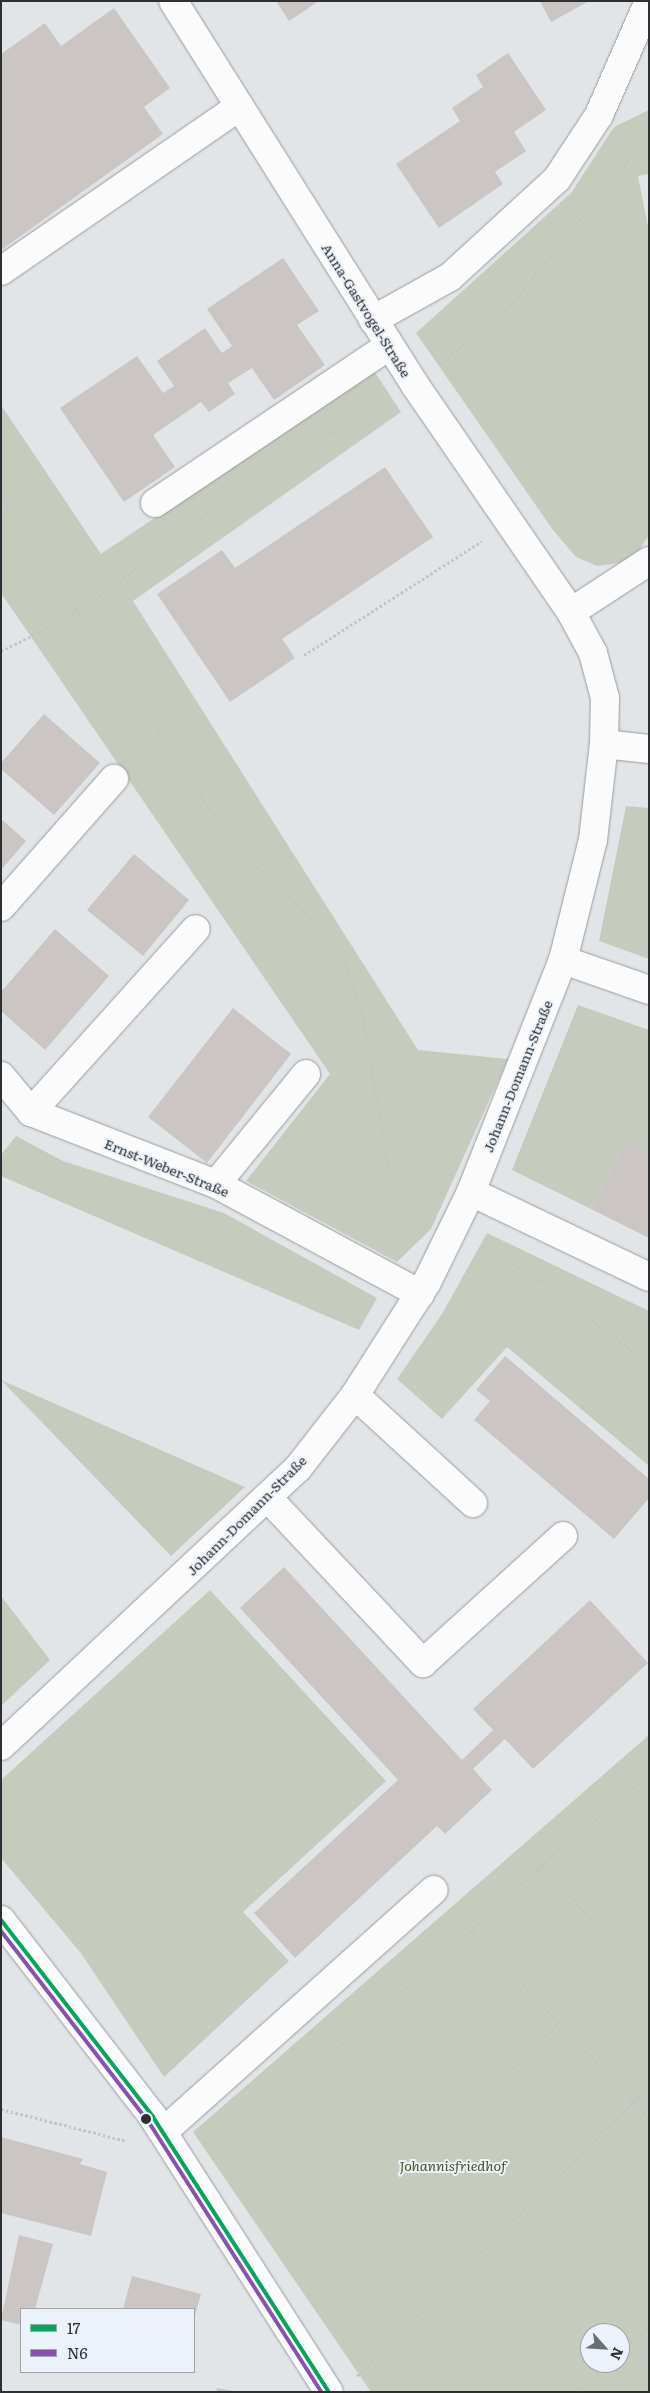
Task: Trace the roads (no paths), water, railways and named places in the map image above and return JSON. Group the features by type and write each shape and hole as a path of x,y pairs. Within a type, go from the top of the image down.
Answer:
{"street":[{"name":"Anna-Gastvogel-Straße","path":"173,1 389,346 571,612"},
{"path":"373,320 450,277 557,179 599,115 648,1"},
{"path":"1,271 239,107"},
{"path":"155,502 389,346"},
{"path":"571,612 649,562"},
{"name":"Johann-Domann-Straße","path":"1,1746 298,1468 355,1395 420,1294 453,1232 563,960 593,840 604,744 605,698 593,653 571,612"},
{"path":"604,744 649,749"},
{"path":"1,907 114,779"},
{"path":"31,1112 196,929"},
{"path":"563,960 649,990"},
{"path":"216,1184 306,1074"},
{"name":"Ernst-Weber-Straße","path":"1,1076 31,1112 216,1184 420,1294"},
{"path":"470,1192 649,1277"},
{"path":"355,1395 473,1503"},
{"path":"267,1497 423,1662 563,1536"},
{"path":"163,2132 434,1890"},
{"path":"2,1923 179,2154 329,2392"}],"park label":[{"name":"Johannisfriedhof","path":"453,2165"}]}
